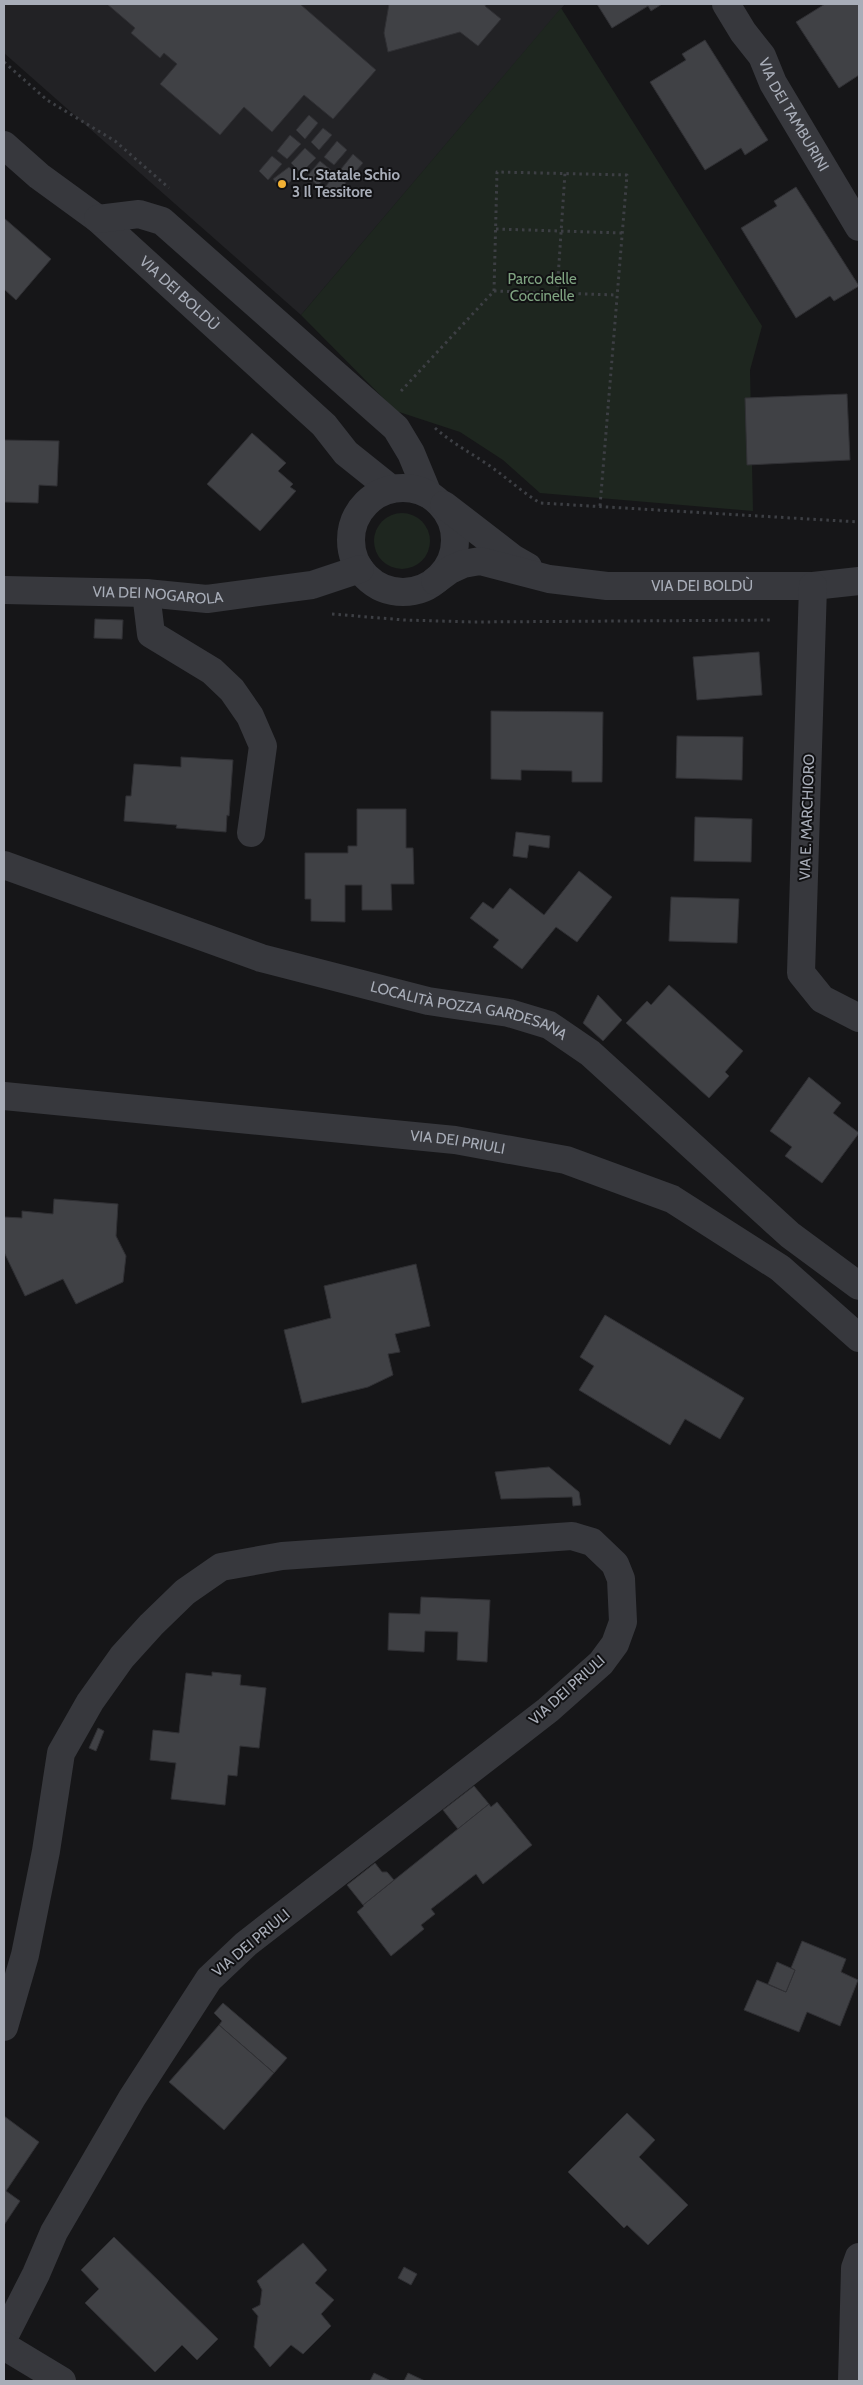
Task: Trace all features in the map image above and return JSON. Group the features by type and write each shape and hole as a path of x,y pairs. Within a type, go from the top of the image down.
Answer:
{"street":[{"name":"VIA DEI TAMBURINI","path":"726,4 742,32 762,56 773,83 859,227"},
{"name":"VIA DEI BOLDÙ","path":"4,145 39,176 98,219 324,425 346,453 391,489 410,488 432,496 514,559 549,579"},
{"path":"98,219 139,214 162,221 396,428 432,496 446,510 453,524 456,540 453,556 446,570 436,581"},
{"name":"VIA DEI BOLDÙ","path":"346,453 362,509"},
{"path":"360,569 353,555 351,539 354,523 370,500 391,489"},
{"path":"312,584 351,539"},
{"name":"VIA DEI BOLDÙ","path":"360,569 372,581 387,589 404,592 421,589 436,581 450,570 480,561 549,579 607,586 813,586 858,581"},
{"name":"VIA DEI NOGAROLA","path":"4,590 146,593 207,599 312,584 360,569"},
{"name":"VIA E. MARCHIORO","path":"813,586 814,615 802,973 822,999 859,1018"},
{"path":"146,593 151,634 212,671 232,690 250,716 263,746 251,833"},
{"name":"LOCALITÀ POZZA GARDESANA","path":"4,865 261,958 428,1001 509,1013 549,1025 590,1053 790,1235 859,1286"},
{"name":"VIA DEI PRIULI","path":"4,1096 454,1140 566,1160 672,1199 780,1268 859,1338"},
{"name":"VIA DEI PRIULI","path":"4,2027 25,1955 46,1851 61,1753 90,1702 122,1657 186,1592 221,1567 282,1556 572,1536 592,1542 615,1564 621,1579 623,1622 615,1644 601,1663 548,1710 246,1944 209,1979 132,2098 54,2232 36,2274 4,2337"},
{"path":"852,2381 855,2268 859,2257"},
{"path":"4,2346 62,2381"}],"path":[{"path":"4,62 48,100 115,141 174,192"},
{"path":"397,395 494,291 497,172 627,174 600,506"},
{"path":"557,293 564,173"},
{"path":"496,229 622,233"},
{"path":"494,291 617,295"},
{"path":"431,425 452,443 489,466 517,489 540,503 859,522"},
{"path":"326,613 404,620 473,622 549,620 764,621 814,615"}],"shaded area":[{"name":"I.C. Statale Schio 3 Il Tessitore","path":"4,4 565,4 301,315 4,53"}],"green space":[{"name":"Parco delle Coccinelle","path":"561,8 762,326 750,370 753,511 540,493 503,460 460,432 396,411 301,315"},
{"path":"396,513 408,513 422,521 430,535 428,552 422,561 408,569 396,569 386,564 379,557 374,547 374,535 379,525 386,518"}],"building":[{"path":"107,4 300,4 376,70 333,119 304,95 272,132 244,107 220,135 160,84 177,64 164,53 160,58 131,33 135,28"},
{"path":"389,4 486,4 485,6 501,19 478,46 460,32 388,52 384,33"},
{"path":"597,4 662,4 651,11 648,6 612,28"},
{"path":"825,4 859,4 859,75 839,88 796,22"},
{"path":"705,40 768,140 745,155 741,148 705,170 650,82 686,60 682,54"},
{"path":"309,115 318,123 305,139 296,130"},
{"path":"323,128 332,135 319,150 311,142"},
{"path":"290,135 301,144 287,159 277,151"},
{"path":"337,141 347,150 334,165 324,157"},
{"path":"305,148 316,158 301,173 291,163"},
{"path":"353,154 363,163 351,177 341,169"},
{"path":"272,156 282,164 268,180 259,171"},
{"path":"320,161 331,170 318,186 307,176"},
{"path":"289,167 297,176 281,189 273,179"},
{"path":"335,174 346,183 334,199 323,190"},
{"path":"796,187 859,286 834,301 830,296 796,318 741,228 777,206 774,201"},
{"path":"4,218 51,259 16,300 4,289"},
{"path":"847,394 850,460 747,465 745,398"},
{"path":"252,433 286,463 278,471 293,484 290,487 296,491 260,531 207,484"},
{"path":"4,440 59,441 57,486 39,485 38,503 5,502"},
{"path":"95,619 123,620 122,639 94,638"},
{"path":"759,652 762,695 697,700 693,657"},
{"path":"491,711 603,712 602,782 572,782 572,771 521,770 521,780 491,779"},
{"path":"677,736 743,737 742,780 676,778"},
{"path":"181,757 233,760 226,832 176,828 177,825 124,821 126,796 131,796 134,764 181,767"},
{"path":"357,809 406,809 406,848 413,848 414,884 391,884 392,910 362,910 362,885 345,885 345,922 311,921 311,899 305,899 305,853 348,853 348,846 357,846"},
{"path":"695,817 752,819 751,862 694,861"},
{"path":"516,832 550,836 549,848 529,845 527,858 513,856"},
{"path":"579,871 612,897 577,942 556,927 522,969 493,947 499,940 470,918 483,902 493,909 510,888 544,915"},
{"path":"671,897 739,899 737,943 669,941"},
{"path":"669,985 743,1051 725,1072 729,1076 709,1098 626,1023 647,1001 651,1005"},
{"path":"598,995 622,1020 603,1041 583,1023"},
{"path":"809,1077 841,1103 833,1113 859,1133 822,1183 785,1156 792,1147 770,1131"},
{"path":"54,1199 118,1204 116,1236 126,1256 123,1282 76,1304 63,1279 25,1296 4,1252 4,1217 22,1218 22,1211 53,1214"},
{"path":"416,1264 430,1326 395,1334 400,1352 388,1354 393,1375 368,1387 302,1403 284,1330 331,1318 324,1286"},
{"path":"605,1315 744,1398 720,1439 685,1419 670,1445 579,1390 594,1366 580,1357"},
{"path":"549,1467 579,1492 581,1505 573,1506 572,1497 501,1499 495,1472"},
{"path":"421,1597 490,1600 487,1662 457,1660 458,1632 425,1631 424,1652 388,1650 389,1613 420,1614"},
{"path":"212,1672 241,1675 240,1685 266,1688 259,1748 240,1746 237,1776 228,1775 225,1805 171,1799 176,1763 150,1760 153,1730 179,1733 186,1673 212,1676"},
{"path":"98,1728 104,1731 96,1751 89,1748"},
{"path":"474,1786 489,1804 458,1829 443,1810"},
{"path":"497,1802 532,1845 483,1884 476,1874 431,1909 435,1914 421,1925 424,1929 391,1956 357,1912 363,1905 489,1804 491,1807"},
{"path":"375,1863 382,1872 387,1872 394,1880 363,1905 347,1885"},
{"path":"802,1941 846,1959 841,1972 858,1980 840,2026 807,2012 799,2032 744,2010 757,1980 786,1992 795,1970 791,1968"},
{"path":"777,1962 795,1970 786,1992 768,1984"},
{"path":"223,2003 287,2058 274,2073 219,2025 222,2021 214,2013"},
{"path":"219,2025 274,2073 224,2130 169,2082"},
{"path":"627,2113 655,2140 639,2157 688,2205 648,2245 627,2225 624,2228 568,2172"},
{"path":"4,2116 39,2142 6,2191 20,2201 4,2225"},
{"path":"114,2237 218,2339 197,2360 182,2345 155,2372 85,2303 99,2289 81,2270"},
{"path":"303,2243 327,2270 315,2283 334,2300 321,2314 331,2326 303,2354 291,2345 270,2367 254,2347 258,2316 252,2309 260,2305 262,2290 257,2281"},
{"path":"404,2267 417,2274 411,2285 398,2278"},
{"path":"374,2373 391,2381 370,2381"},
{"path":"408,2373 425,2381 404,2381"}],"place":[{"name":"I.C. Statale Schio 3 Il Tessitore","path":"282,184"}]}
